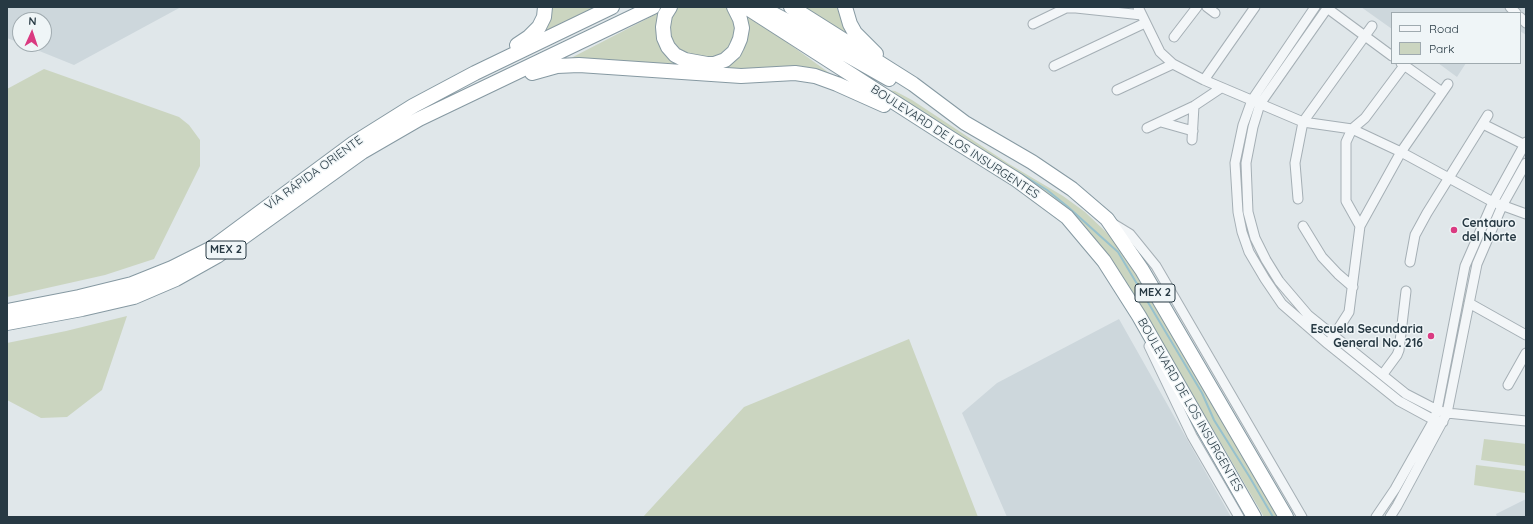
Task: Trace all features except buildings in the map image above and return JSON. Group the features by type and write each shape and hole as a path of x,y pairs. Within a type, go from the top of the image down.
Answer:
{"highway":[{"path":"475,73 529,38 541,22 546,7"},
{"name":"VÍA RÁPIDA ORIENTE","path":"7,311 79,297 132,284 172,268 212,248 354,143 412,106 475,73 612,7"},
{"path":"412,106 639,7"},
{"path":"482,90 653,7"},
{"path":"670,7 664,18 663,27 663,35 668,47 682,59 695,63 714,64 725,60 734,52 741,36 741,23 734,7"},
{"name":"BOULEVARD DE LOS INSURGENTES","path":"746,7 1017,180 1067,217 1104,261 1139,316 1254,517"},
{"path":"759,7 907,85"},
{"name":"BOULEVARD DE LOS INSURGENTES","path":"791,7 965,123 1043,170 1072,190 1107,219 1142,270 1286,517"},
{"path":"845,7 850,24 859,37 907,85"},
{"path":"482,90 541,70 568,65 591,65 741,76 803,74 837,84 868,97 950,138"},
{"name":"MEX 2","path":"7,323 134,298 176,279 217,256 362,152 419,119 482,90"}],"street":[{"path":"1174,37 1197,7"},
{"path":"1207,7 1215,13"},
{"path":"1204,80 1255,7"},
{"path":"1315,7 1252,100 1243,125 1235,163 1238,212 1242,232 1249,252 1264,279 1282,304 1328,344 1399,401 1438,421"},
{"path":"1033,24 1066,8 1142,15"},
{"path":"1391,55 1328,8 1260,104 1253,127 1246,162 1248,212 1255,238 1278,281 1308,315 1406,394 1437,410 1447,413 1526,421"},
{"path":"1142,15 1160,52 1173,64 1221,88 1303,122 1352,130 1401,152 1493,202 1526,214"},
{"path":"1054,66 1142,15"},
{"path":"1298,198 1295,164 1303,122 1372,26"},
{"path":"1117,90 1173,64"},
{"path":"1360,226 1346,201 1346,142 1352,130 1365,118 1404,64 1442,92"},
{"path":"1328,344 1349,312 1360,226 1401,152 1448,84"},
{"path":"1147,128 1194,106 1221,88"},
{"path":"1161,122 1192,135 1194,106"},
{"path":"1410,262 1415,235 1488,115"},
{"path":"1438,421 1437,410 1465,266 1493,202 1525,144 1483,124"},
{"path":"1390,517 1397,506 1417,460 1438,421 1447,413 1477,264 1502,206 1526,163"},
{"path":"1107,219 1130,234 1156,266 1302,517"},
{"path":"1303,226 1322,257 1353,287"},
{"path":"1383,374 1399,350 1406,291"},
{"path":"1468,303 1526,335"},
{"path":"1139,316 1144,333 1178,409 1239,517"},
{"path":"1508,385 1526,353"},
{"path":"1376,517 1417,460"}],"shaded area":[{"path":"7,7 181,7 74,65 42,52 52,52 52,12 12,12 12,40 7,38"},
{"path":"1361,7 1526,7 1526,35 1521,32 1521,12 1391,12 1391,28"},
{"path":"1439,64 1465,64 1457,77"},
{"path":"1119,319 1231,517 1007,517 962,413 997,383"},
{"path":"1526,499 1526,517 1497,517 1496,514"}],"green space":[{"path":"551,7 595,7 538,35"},
{"path":"675,7 731,7 739,26 729,51 711,60 677,52 666,26"},
{"path":"802,7 841,7 859,44"},
{"path":"740,8 832,75 819,71 738,70 716,67 734,58"},
{"path":"662,11 657,25 694,67 569,59"},
{"path":"44,69 179,117 189,125 200,140 200,166 154,259 105,275 7,297 7,89"},
{"path":"886,90 895,91 912,100 1009,164 1063,196 1085,212 1106,232 1121,251 1164,315 1282,517 1264,517 1137,299 1111,258 1084,225 1042,190"},
{"path":"127,316 102,390 67,417 41,418 7,400 7,343 66,331"},
{"path":"909,339 978,517 643,517 744,407"},
{"path":"1484,439 1526,444 1526,466 1481,460"},
{"path":"1476,465 1526,471 1525,493 1474,485"}],"waterway":[{"path":"899,97 958,135"},
{"path":"1016,171 1047,190 1118,252 1202,393 1214,420 1273,517"}],"place":[{"name":"Centauro del Norte","path":"1454,230"},
{"name":"Escuela Secundaria General No. 216","path":"1431,336"}]}
